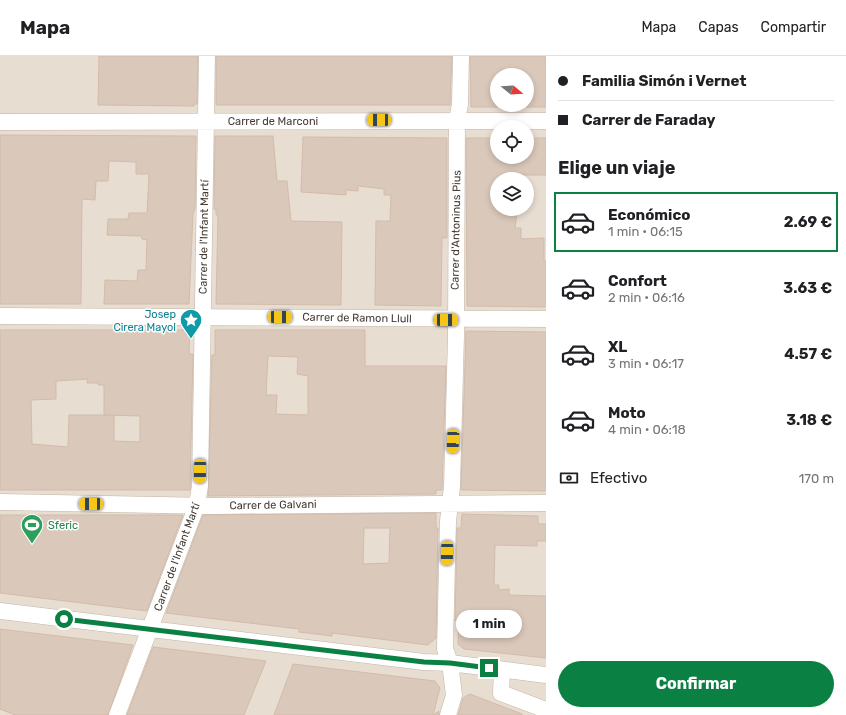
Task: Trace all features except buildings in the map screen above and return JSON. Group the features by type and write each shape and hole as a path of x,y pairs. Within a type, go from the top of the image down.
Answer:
{"street":[{"name":"Carrer de l'Infant Martí","path":"117,715 151,630 197,505 200,486 207,56"},
{"name":"Carrer d'Antoninus Pius","path":"448,715 454,694 450,663 445,649 448,521 452,487 457,120 460,104 461,56"},
{"name":"Carrer de Marconi","path":"0,122 546,121"},
{"name":"Carrer de Ramon Llull","path":"0,316 202,316 455,320 546,319"},
{"name":"Carrer de Galvani","path":"0,502 197,505 546,503"},
{"path":"0,611 151,630 546,675"},
{"path":"502,670 501,693 546,710"}],"shaded area":[{"path":"0,56 546,56 546,715 0,715"}],"place":[{"name":"Josep Cirera Mayol","path":"191,340"},
{"name":"Sferic","path":"32,544"}],"route":[{"path":"64,619 424,662 450,663 489,668"}]}
